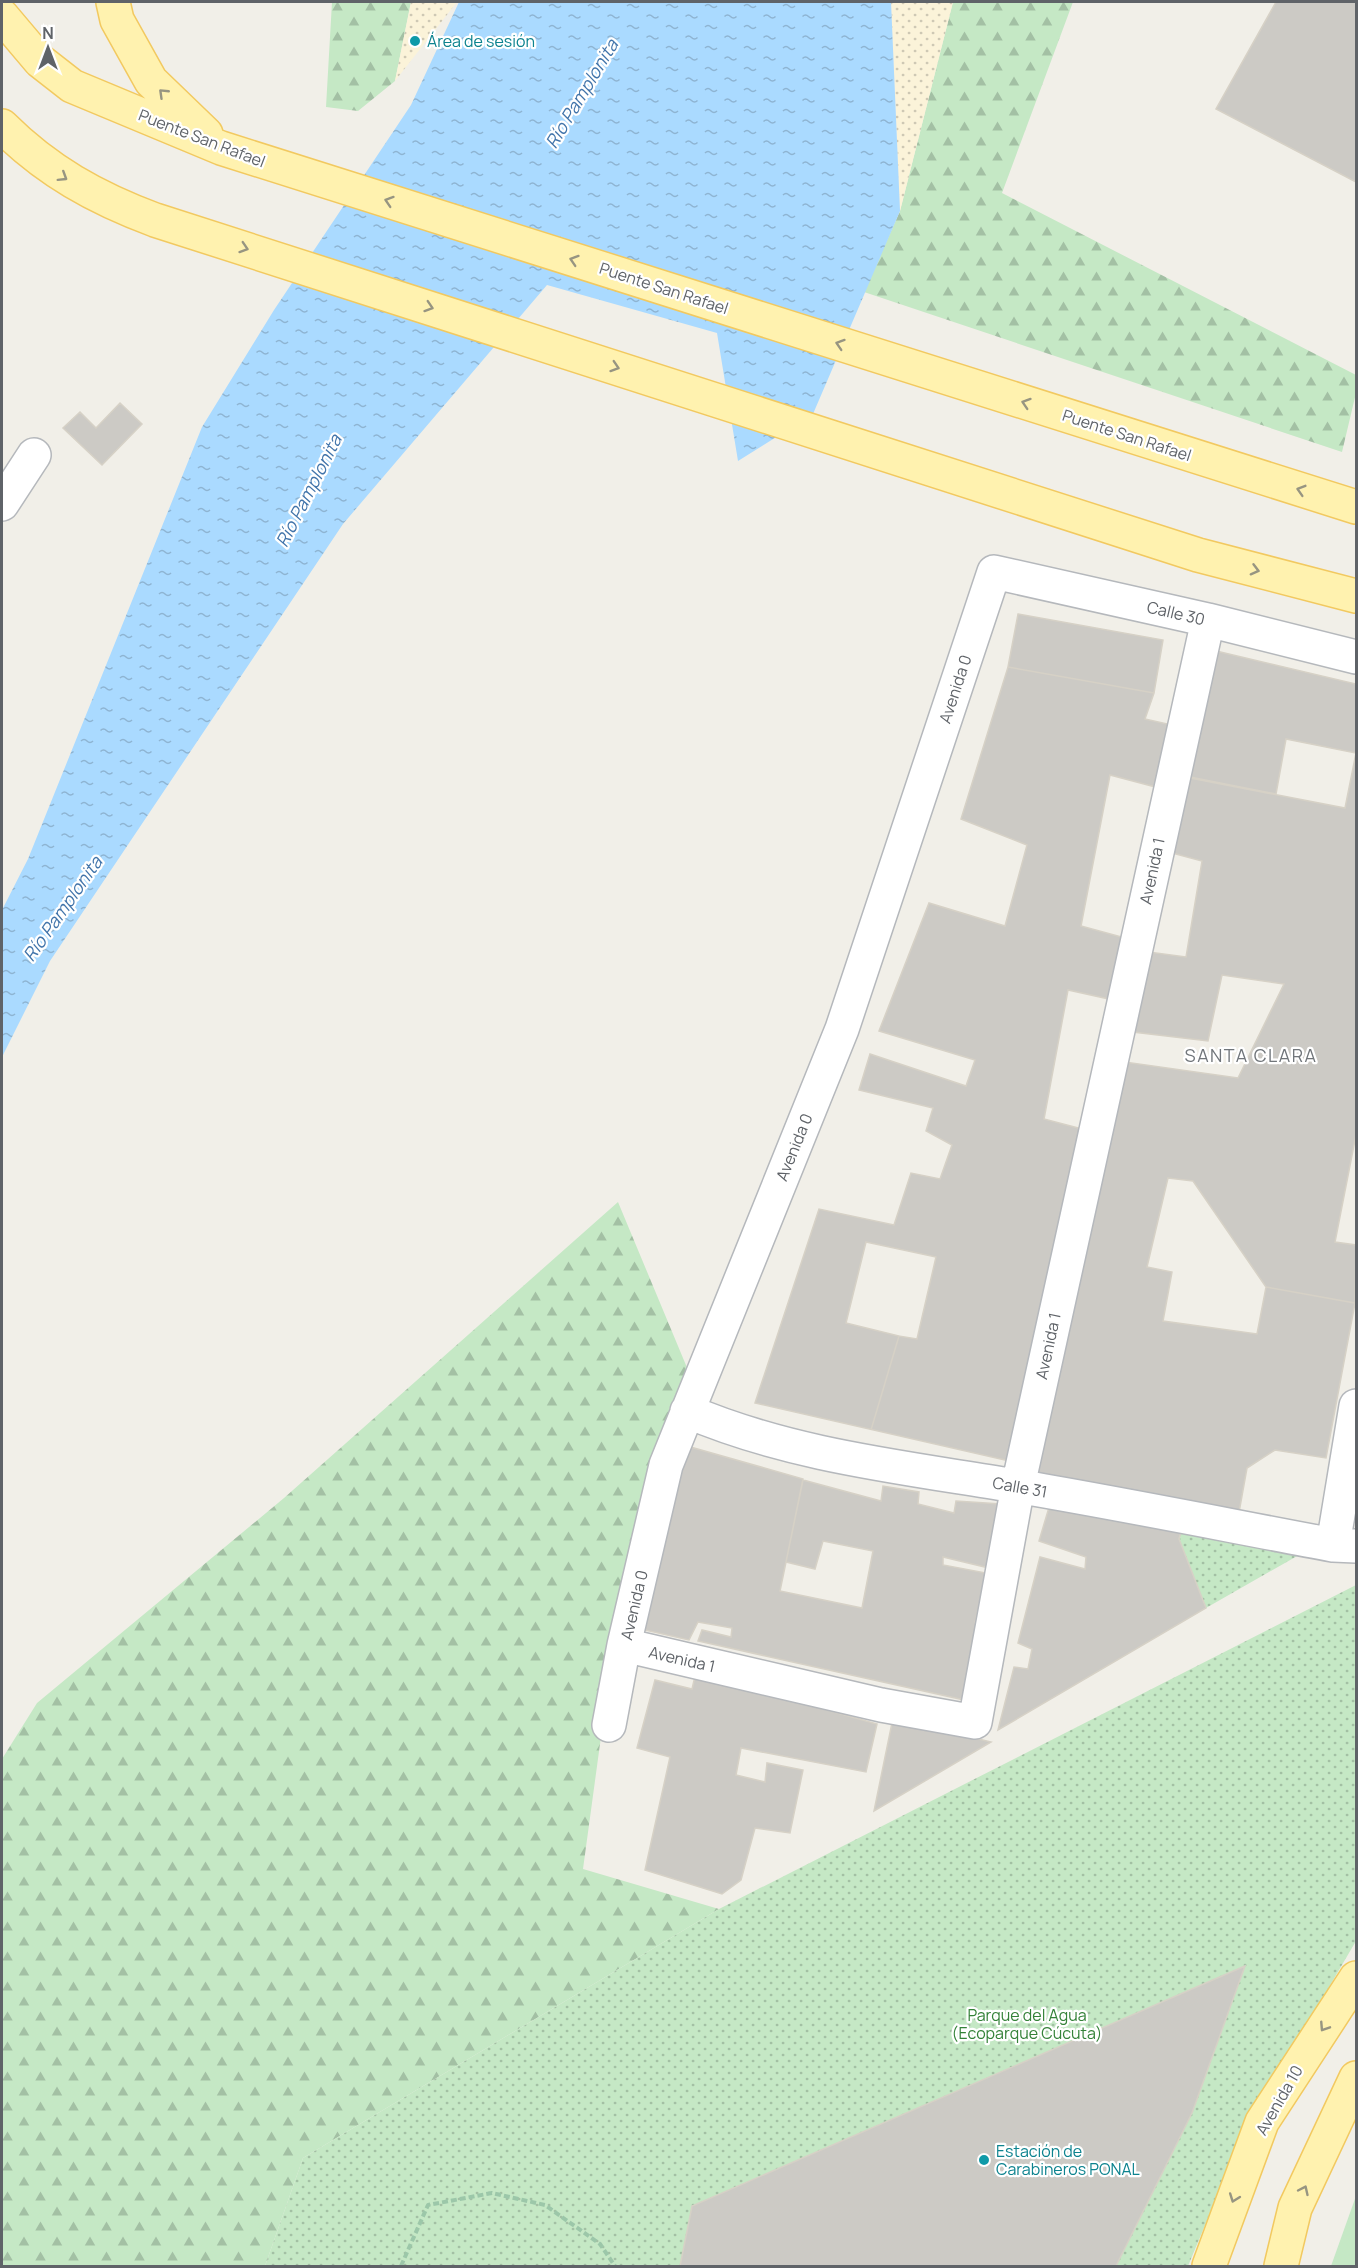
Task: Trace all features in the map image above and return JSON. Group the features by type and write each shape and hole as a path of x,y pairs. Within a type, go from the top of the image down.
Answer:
{"main road":[{"path":"113,2 117,20 151,81 221,148"},
{"name":"Puente San Rafael","path":"2,16 40,62 72,86 221,148 1356,507"},
{"path":"2,126 14,145 80,188 155,220 1198,555 1356,596"},
{"name":"Avenida 10","path":"1209,2266 1262,2122 1356,1978"},
{"path":"1281,2266 1296,2208 1356,2078"}],"street":[{"path":"2,504 34,456"},
{"name":"Calle 30","path":"994,572 1208,620 1356,657"},
{"name":"Avenida 0","path":"609,1725 624,1646 666,1465 842,1029 994,572"},
{"name":"Avenida 1","path":"624,1646 881,1705 975,1722 1018,1486 1208,620"},
{"path":"1345,1545 1356,1406"},
{"name":"Calle 31","path":"687,1411 742,1432 811,1452 1018,1486 1345,1545"}],"path":[{"path":"401,2266 428,2205 492,2193 545,2205 600,2244 615,2266"}],"green space":[{"path":"332,2 411,2 395,81 358,111 326,107"},
{"path":"953,2 1073,2 1002,193 1356,375 1356,393 1342,452 864,292 900,211"},
{"path":"618,1202 688,1370 615,1634 583,1869 719,1909 303,2158 265,2266 2,2266 2,1759 37,1703 284,1498"},
{"path":"1183,1525 1313,1547 1206,1608 1179,1539"},
{"name":"Parque del Agua (Ecoparque Cúcuta)","path":"1356,1585 1356,1941 1243,2134 1188,2266 265,2266 303,2158 719,1909"},
{"path":"1356,2196 1356,2266 1331,2266"}],"sand":[{"name":"Área de sesión","path":"411,2 457,2 395,81"},
{"path":"891,2 953,2 900,211"}],"water":[{"name":"Río Pamplonita","path":"459,2 891,2 900,211 813,414 738,461 717,333 547,285 343,524 50,961 2,1057 2,910 28,859 202,427 274,310 411,105"}],"building":[{"path":"1276,2 1356,2 1356,182 1216,109"},
{"path":"120,403 142,424 102,465 63,428 80,412 96,428"},
{"path":"1018,614 1163,640 1154,693 1008,667"},
{"path":"1212,650 1356,684 1356,753 1286,739 1276,794 1190,777"},
{"path":"1008,667 1154,693 1145,719 1172,725 1163,789 1110,775 1081,926 1129,939 1118,1001 1068,990 1044,1119 1090,1131 1018,1463 755,1403 819,1209 894,1225 911,1173 940,1179 952,1145 926,1131 933,1108 859,1090 870,1054 966,1086 975,1060 879,1031 929,903 1005,926 1027,845 961,819","holes":["866,1242 936,1257 917,1339 846,1323"]},
{"path":"1356,753 1356,1135 1335,1242 1356,1245 1355,1303 1326,1458 1275,1450 1247,1468 1238,1518 1030,1474 1125,1062 1238,1078 1284,984 1222,975 1208,1041 1133,1032 1149,952 1186,957 1202,861 1172,853 1190,778 1345,808","holes":["1168,1178 1193,1181 1266,1287 1257,1334 1163,1321 1172,1272 1147,1267"]},
{"path":"680,1444 803,1479 786,1562 803,1480 881,1501 883,1486 919,1492 918,1504 954,1513 956,1501 1001,1504 989,1568 943,1557 943,1565 986,1573 975,1623 991,1628 969,1701 698,1641 702,1630 731,1637 732,1628 698,1622 689,1640 636,1628","holes":["823,1541 873,1551 862,1608 780,1591 786,1562 815,1569"]},
{"path":"1050,1504 1183,1525 1179,1539 1206,1608 998,1730 1014,1667 1028,1669 1032,1649 1018,1643 1040,1557 1085,1569 1086,1557 1039,1541"},
{"path":"696,1672 812,1691 809,1705 877,1724 866,1772 741,1748 736,1775 765,1782 767,1763 803,1770 790,1833 755,1828 741,1880 722,1894 645,1870 670,1757 637,1748 655,1680 692,1689"},
{"path":"893,1718 991,1742 874,1811"},
{"name":"Estación de Carabineros PONAL","path":"1245,1966 1192,2113 1116,2266 680,2266 692,2206"}],"place":[{"name":"Área de sesión","path":"415,41"},
{"name":"Estación de Carabineros PONAL","path":"984,2160"}],"district":[{"name":"SANTA CLARA","path":"1251,1056"}]}
